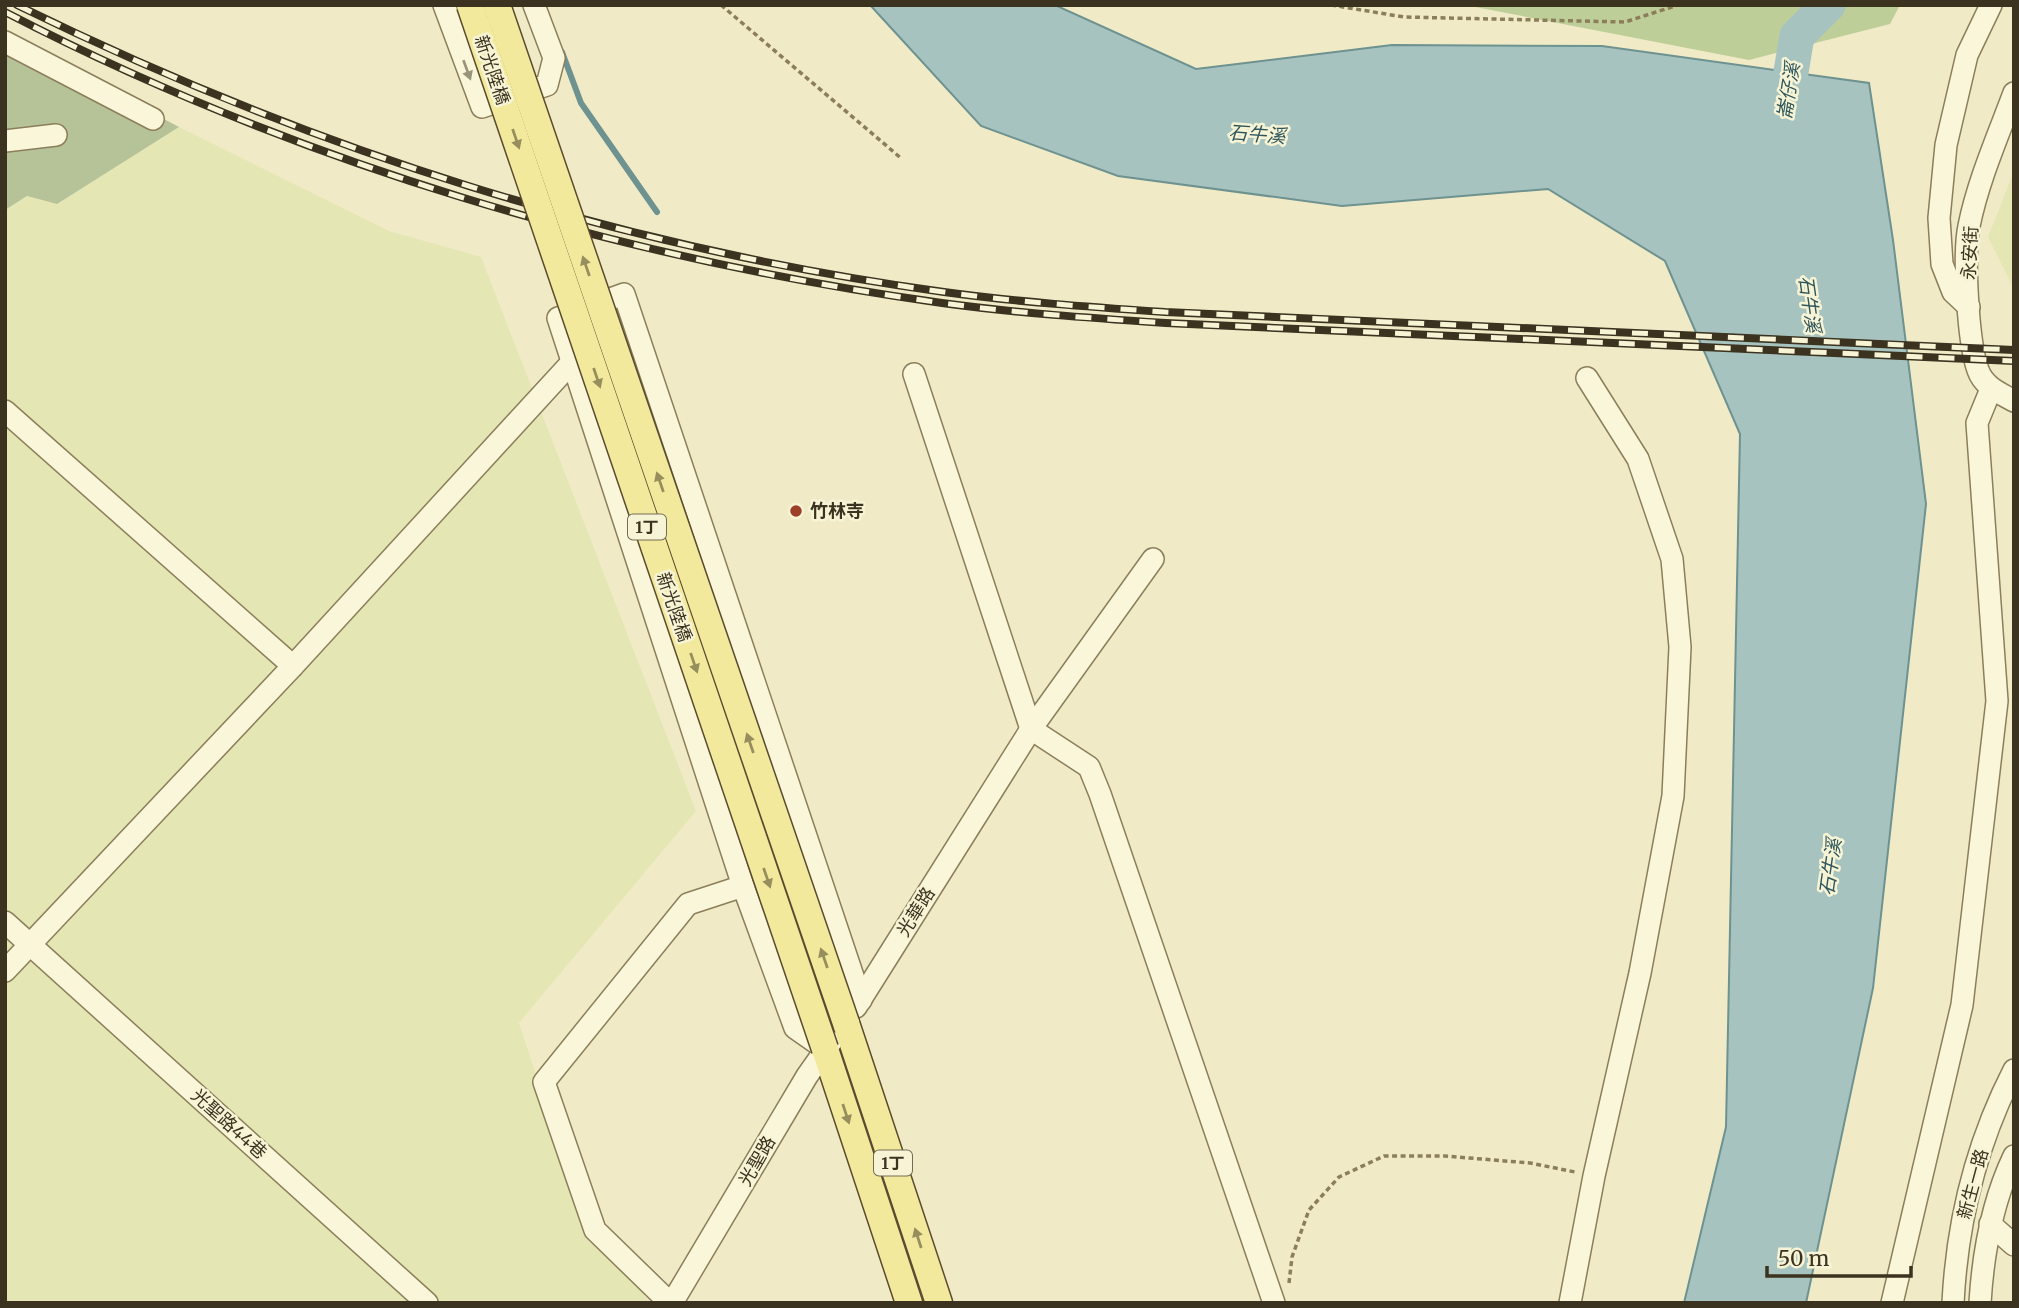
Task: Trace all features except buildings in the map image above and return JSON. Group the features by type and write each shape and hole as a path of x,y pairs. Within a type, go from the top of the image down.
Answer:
{"main road":[{"name":"新光陸橋","path":"470,5 825,1049"},
{"name":"新光陸橋","path":"496,5 846,1023"},
{"name":"1丁","path":"846,1023 939,1303"},
{"name":"1丁","path":"825,1049 909,1303"}],"street":[{"path":"444,5 482,107 547,85 554,58 534,5"},
{"path":"1969,307 1953,292 1942,264 1939,218 1946,145 1967,55 1991,5"},
{"path":"5,42 153,119"},
{"name":"永安街","path":"1991,389 1978,372 1969,307 1968,228 2014,93"},
{"path":"5,141 56,135"},
{"path":"825,1049 795,1028 743,886 558,318 624,294 861,1000"},
{"path":"5,971 293,666 572,362"},
{"path":"914,373 1031,729 1089,767 1281,1297"},
{"path":"1570,1303 1594,1176 1640,973 1673,796 1680,647 1672,559 1638,458 1587,379"},
{"path":"1892,1303 1962,1006 1997,701 1978,423 1991,389 2014,401"},
{"path":"5,411 293,666"},
{"name":"光華路","path":"846,1023 1031,729 1153,559"},
{"path":"671,1303 595,1230 544,1082 688,904 743,886"},
{"name":"光聖路44巷","path":"5,922 427,1303"},
{"name":"光聖路","path":"671,1303 825,1049 846,1023"},
{"name":"新生一路","path":"1952,1303 1966,1203 1982,1147 2002,1093 2014,1070"},
{"path":"1980,1303 1982,1267 1990,1224 2004,1176 2014,1156"},
{"path":"1990,1224 2014,1245"}],"path":[{"path":"721,5 902,159"},
{"path":"1331,5 1404,16 1625,22 1678,5"},
{"path":"1281,1297 1309,1210 1339,1177 1384,1156 1530,1163 1594,1176"}],"green space":[{"path":"1465,5 1900,5 1890,24 1749,60"},
{"path":"5,35 179,127 57,204 27,196 5,210"},
{"path":"179,127 389,231 481,257 696,811 519,1023 587,1231 651,1303 5,1303 5,210 27,196 57,204"},
{"path":"2014,171 2014,289 1988,237"}],"water":[{"name":"石牛溪","path":"870,5 1055,5 1196,69 1392,45 1602,46 1869,83 1893,240 1926,504 1873,988 1806,1303 1684,1303 1726,1127 1740,434 1665,261 1548,189 1342,206 1118,176 981,126"}],"waterway":[{"name":"崙仔溪","path":"1783,120 1797,36 1828,5"},
{"path":"562,52 581,103 657,212"}],"railway":[{"path":"17,5 128,57 241,105 354,148 468,186 585,220 702,249 822,273 971,296 1165,312 2014,350"},
{"path":"5,12 116,66 229,115 344,159 580,231 700,260 821,284 970,307 1166,323 2014,361"}],"place":[{"name":"竹林寺","path":"796,511"}]}
